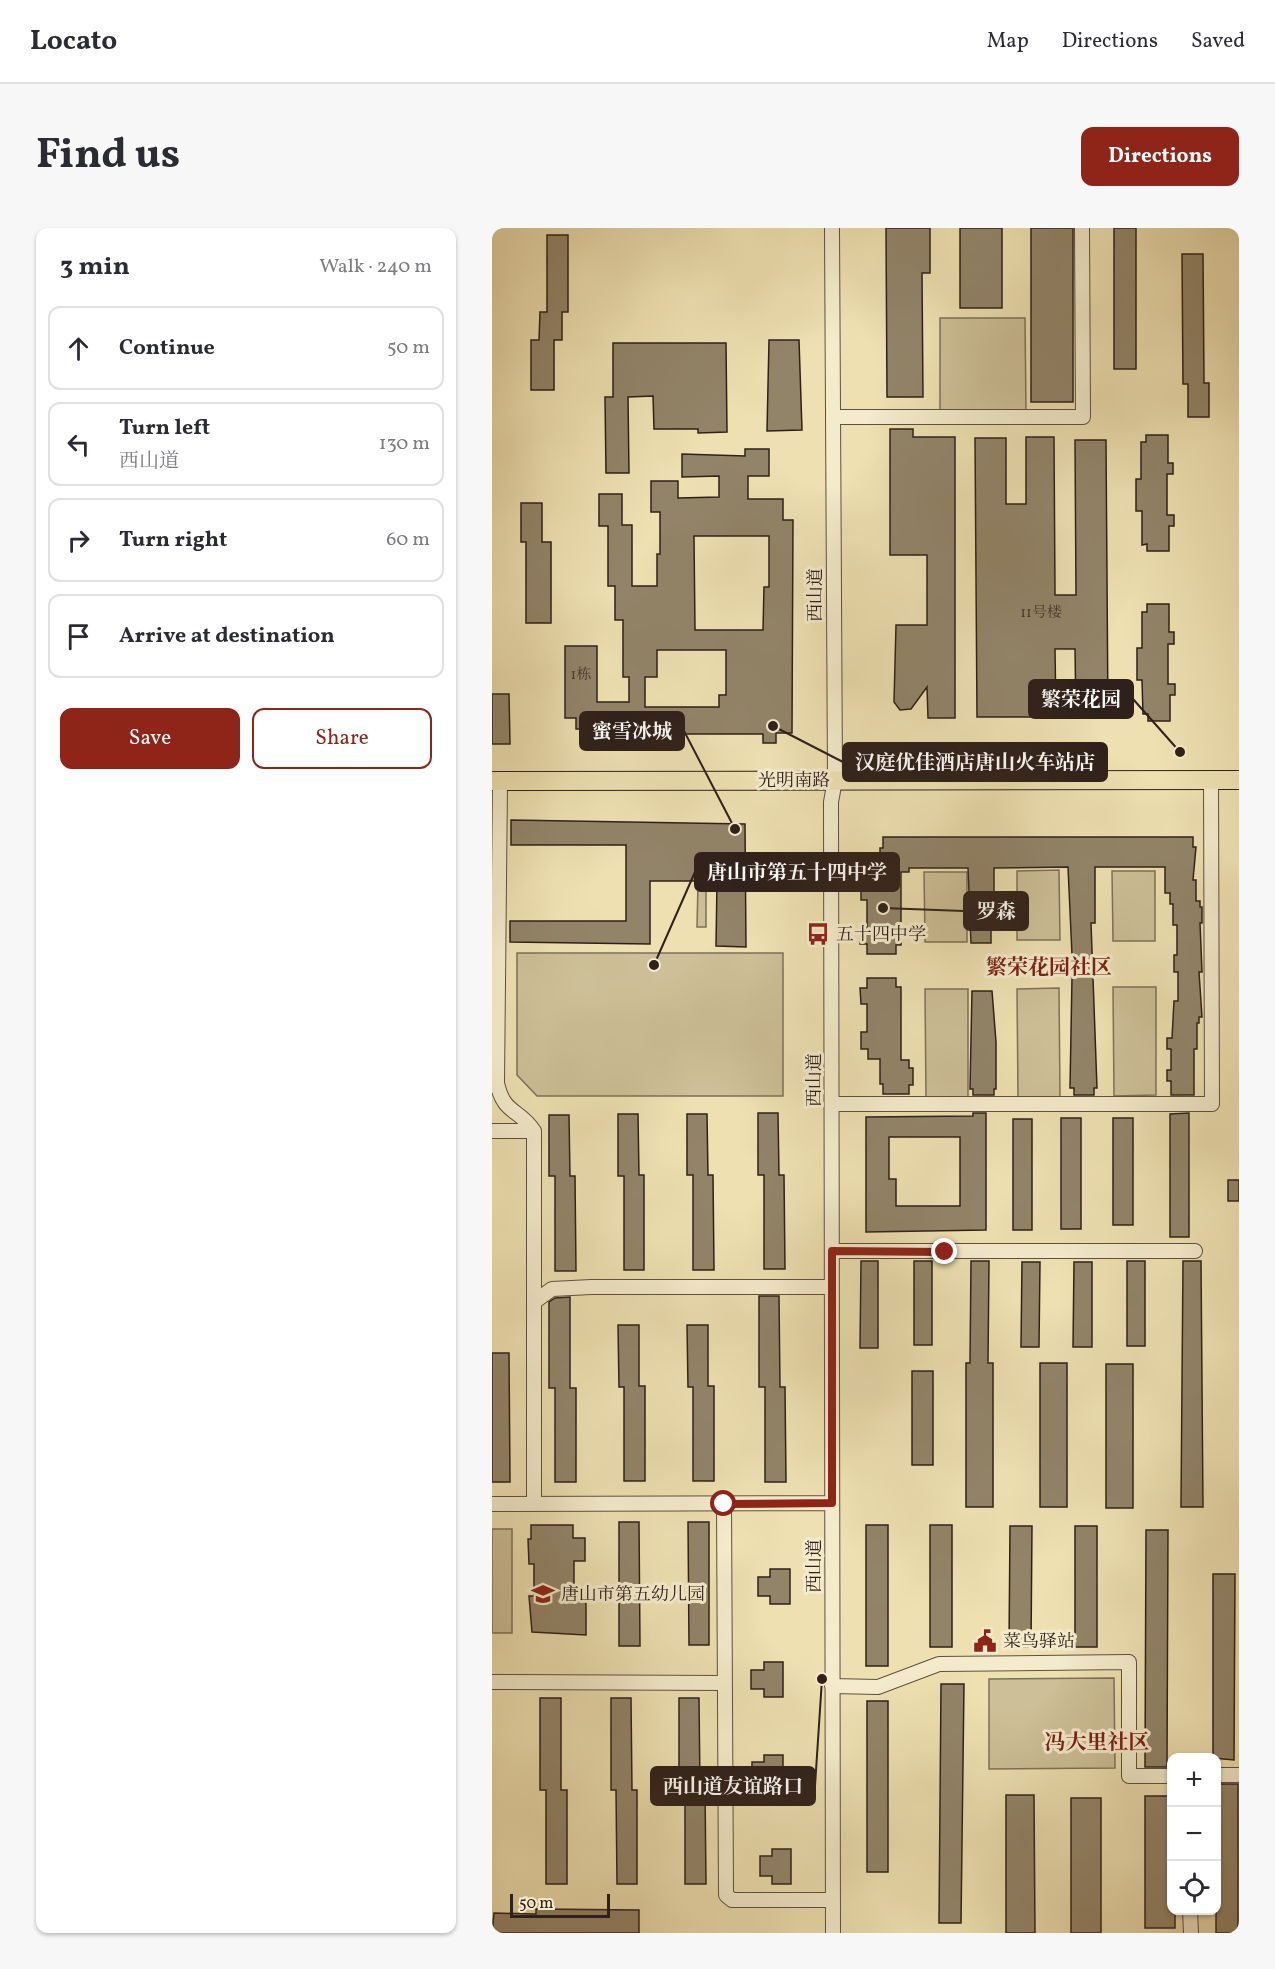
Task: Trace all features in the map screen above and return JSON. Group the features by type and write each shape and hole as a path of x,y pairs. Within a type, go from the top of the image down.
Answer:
{"main road":[{"name":"光明南路","path":"496,781 1239,780"}],"street":[{"name":"西山道","path":"832,228 835,780 831,802 833,1933"},
{"path":"833,417 1083,417 1082,228"},
{"path":"832,1104 1212,1104 1211,780"},
{"path":"496,781 497,1083 506,1107 528,1122 534,1131 534,1504"},
{"path":"492,1131 534,1131"},
{"path":"832,1251 1195,1251"},
{"path":"534,1302 552,1289 591,1287 832,1287"},
{"path":"492,1504 832,1503"},
{"path":"724,1504 726,1894 732,1900 832,1900"},
{"path":"832,1686 878,1687 939,1664 1129,1662 1129,1776 1167,1776"},
{"path":"492,1682 724,1683"},
{"path":"1221,1776 1239,1775"},
{"path":"1190,1915 1191,1933"}],"shaded area":[{"path":"940,318 1025,318 1026,412 940,412"},
{"path":"1059,870 1060,940 1017,940 1017,871"},
{"path":"1112,871 1155,871 1155,941 1113,941"},
{"path":"924,872 967,872 967,942 925,942"},
{"path":"698,884 706,884 706,927 697,927"},
{"path":"517,953 783,953 783,1096 537,1096 517,1075"},
{"path":"1113,987 1156,987 1156,1095 1114,1096"},
{"path":"1059,988 1060,1097 1018,1097 1017,989"},
{"path":"925,989 968,989 968,1098 926,1098"},
{"path":"492,1529 512,1529 512,1633 492,1633"},
{"path":"1114,1678 1115,1768 989,1769 989,1679"}],"building":[{"path":"886,228 930,228 930,273 922,273 923,397 887,397"},
{"path":"960,228 1002,228 1002,308 960,308"},
{"path":"1031,228 1073,228 1073,402 1031,402"},
{"path":"1114,228 1136,228 1136,369 1114,369"},
{"path":"547,235 568,235 568,312 562,312 562,340 554,340 554,390 531,390 531,340 539,340 540,312 547,312"},
{"path":"1182,254 1203,254 1204,383 1209,383 1209,417 1188,417 1188,384 1183,384"},
{"path":"769,340 799,340 802,430 767,431"},
{"path":"613,343 726,343 727,432 698,433 698,429 654,429 653,396 628,397 629,473 606,473 605,397 613,397"},
{"path":"890,429 913,429 913,437 955,437 955,718 928,718 927,687 911,709 900,710 894,702 896,625 927,625 927,555 890,555"},
{"path":"1146,435 1168,435 1168,463 1173,463 1173,474 1167,474 1167,515 1174,515 1174,526 1169,526 1169,551 1147,551 1147,544 1142,545 1142,511 1136,511 1136,479 1141,479 1141,442 1146,442"},
{"path":"1026,437 1054,437 1055,595 1076,595 1075,440 1106,440 1108,716 1076,716 1075,649 1055,649 1056,717 977,717 975,438 1006,438 1006,504 1026,504"},
{"path":"745,449 769,449 769,476 748,476 748,499 783,499 783,520 793,520 792,733 776,733 776,743 763,743 763,734 629,734 629,729 576,729 576,718 565,718 565,646 597,646 597,702 629,702 629,677 623,677 623,620 615,620 615,586 608,586 608,526 599,526 599,494 622,494 622,525 632,525 632,586 657,586 660,512 651,512 651,481 678,481 678,498 719,497 719,476 682,477 682,454 745,456","holes":["694,536 769,536 769,587 764,587 763,630 695,630","657,650 726,650 726,695 719,695 719,707 645,707 645,677 657,677"]},
{"path":"521,503 542,503 542,542 551,542 551,623 526,623 526,542 521,542"},
{"path":"1147,604 1169,604 1169,632 1174,632 1174,644 1168,644 1168,684 1175,684 1175,695 1170,695 1170,721 1148,721 1148,714 1143,714 1142,680 1137,680 1137,648 1142,648 1142,612 1147,612"},
{"path":"492,694 509,694 510,744 492,744"},
{"path":"511,820 745,824 746,947 716,946 717,881 650,881 650,944 510,942 510,921 626,921 626,845 511,845"},
{"path":"883,837 1193,837 1193,847 1196,847 1193,880 1196,880 1196,901 1200,901 1200,907 1202,907 1202,923 1200,923 1202,972 1199,972 1202,1017 1199,1017 1199,1023 1197,1023 1197,1049 1194,1049 1194,1095 1171,1095 1171,1081 1167,1081 1167,1070 1171,1070 1171,1049 1167,1049 1167,1038 1172,1038 1174,1001 1178,1001 1178,972 1174,972 1174,955 1177,955 1177,925 1173,925 1173,904 1170,904 1170,893 1165,893 1165,867 1095,867 1095,923 1091,923 1097,1088 1094,1088 1094,1095 1074,1095 1074,1088 1070,1088 1072,977 1063,974 1059,965 1062,959 1072,955 1068,867 994,868 994,923 991,923 991,943 971,943 968,868 909,868 909,872 901,872 901,945 896,945 896,954 867,954 867,944 860,944 860,928 867,928 867,900 861,900 861,882 868,882 868,872 880,872 880,848 883,848"},
{"path":"867,978 896,978 896,987 901,987 901,1060 909,1060 909,1068 913,1068 913,1085 909,1085 909,1094 883,1094 883,1084 880,1084 880,1059 868,1059 868,1049 861,1049 861,1032 867,1032 867,1004 861,1004 860,988 867,988"},
{"path":"972,991 992,991 996,1042 994,1095 973,1095 973,1089 970,1089"},
{"path":"758,1113 778,1113 779,1175 784,1175 785,1269 764,1269 764,1175 758,1175"},
{"path":"973,1113 986,1113 986,1230 866,1232 866,1117 973,1116","holes":["889,1137 960,1137 960,1206 896,1206 896,1179 889,1179"]},
{"path":"1189,1113 1189,1237 1170,1237 1170,1114"},
{"path":"618,1114 638,1114 639,1175 644,1175 644,1270 624,1270 624,1176 618,1176"},
{"path":"687,1114 707,1114 708,1175 713,1175 714,1270 693,1270 693,1175 687,1175"},
{"path":"549,1115 569,1115 570,1176 575,1176 576,1271 555,1271 555,1176 549,1176"},
{"path":"1061,1118 1081,1118 1081,1229 1061,1229"},
{"path":"1113,1118 1133,1118 1133,1225 1113,1225"},
{"path":"1013,1119 1032,1119 1032,1230 1013,1230"},
{"path":"1228,1180 1239,1180 1239,1201 1228,1201"},
{"path":"861,1261 878,1261 878,1348 860,1348"},
{"path":"914,1261 932,1261 932,1345 914,1345"},
{"path":"971,1261 989,1261 988,1363 993,1363 993,1507 966,1507 966,1363 970,1363"},
{"path":"1127,1261 1145,1261 1145,1346 1127,1346"},
{"path":"1183,1261 1201,1261 1203,1507 1181,1507"},
{"path":"1022,1262 1040,1262 1039,1347 1021,1347"},
{"path":"1074,1262 1092,1262 1092,1347 1073,1347"},
{"path":"759,1296 779,1296 780,1387 785,1387 786,1482 765,1482 765,1387 759,1387"},
{"path":"570,1297 570,1388 576,1388 576,1482 555,1482 555,1388 549,1388 549,1302 555,1298"},
{"path":"618,1325 639,1325 639,1386 645,1386 645,1481 624,1481 624,1387 619,1387"},
{"path":"687,1325 708,1325 708,1386 714,1386 714,1481 693,1481 693,1387 688,1387"},
{"path":"492,1353 509,1353 510,1482 492,1482"},
{"path":"1040,1363 1067,1363 1067,1507 1040,1507"},
{"path":"1106,1364 1133,1364 1133,1508 1106,1508"},
{"path":"912,1371 933,1371 933,1465 912,1465"},
{"path":"619,1522 639,1522 640,1646 619,1646"},
{"path":"688,1522 709,1522 709,1645 689,1645"},
{"path":"531,1525 573,1525 573,1538 585,1538 585,1561 574,1561 574,1594 586,1594 586,1635 532,1632 529,1596 534,1596 534,1564 529,1564 528,1539 531,1539"},
{"path":"866,1525 888,1525 888,1666 866,1666"},
{"path":"930,1525 952,1525 952,1647 930,1647"},
{"path":"1010,1526 1032,1526 1031,1647 1009,1647"},
{"path":"1075,1526 1097,1526 1097,1647 1075,1647"},
{"path":"1146,1530 1168,1530 1167,1767 1145,1767"},
{"path":"770,1569 790,1569 790,1604 770,1604 770,1596 758,1596 758,1577 770,1577"},
{"path":"1213,1574 1235,1574 1234,1760 1221,1759 1221,1753 1213,1753"},
{"path":"764,1662 783,1662 783,1697 764,1697 764,1689 751,1689 751,1670 764,1670"},
{"path":"941,1684 964,1684 961,1923 939,1923"},
{"path":"540,1698 561,1698 561,1790 567,1790 567,1884 546,1884 546,1790 540,1790"},
{"path":"611,1698 631,1698 632,1790 637,1790 637,1884 617,1884 616,1790 611,1790"},
{"path":"679,1698 699,1698 700,1789 705,1789 706,1884 685,1884 685,1790 679,1790"},
{"path":"867,1701 888,1701 888,1872 867,1872"},
{"path":"764,1755 783,1755 783,1790 764,1790 764,1782 752,1782 752,1762 764,1762"},
{"path":"1221,1784 1238,1784 1238,1933 1216,1933 1216,1915 1221,1915"},
{"path":"1006,1795 1034,1795 1035,1933 1006,1933"},
{"path":"1145,1796 1167,1796 1167,1915 1175,1915 1175,1928 1145,1928"},
{"path":"1071,1798 1101,1798 1101,1933 1071,1933"},
{"path":"772,1849 791,1849 791,1884 772,1884 772,1876 760,1876 760,1856 772,1856"},
{"path":"536,1909 639,1910 639,1933 492,1933 494,1913 536,1914"}],"place":[{"name":"汉庭优佳酒店唐山火车站店","path":"773,726"},
{"name":"繁荣花园","path":"1180,752"},
{"name":"蜜雪冰城","path":"735,829"},
{"name":"罗森","path":"883,908"},
{"name":"五十四中学","path":"818,934"},
{"name":"唐山市第五十四中学","path":"654,965"},
{"name":"唐山市第五幼儿园","path":"543,1594"},
{"name":"菜鸟驿站","path":"985,1641"},
{"name":"西山道友谊路口","path":"822,1679"}],"district":[{"name":"繁荣花园社区","path":"1049,967"},
{"name":"冯大里社区","path":"1097,1742"}],"route":[{"path":"724,1504 832,1503 832,1251 945,1252"}]}
